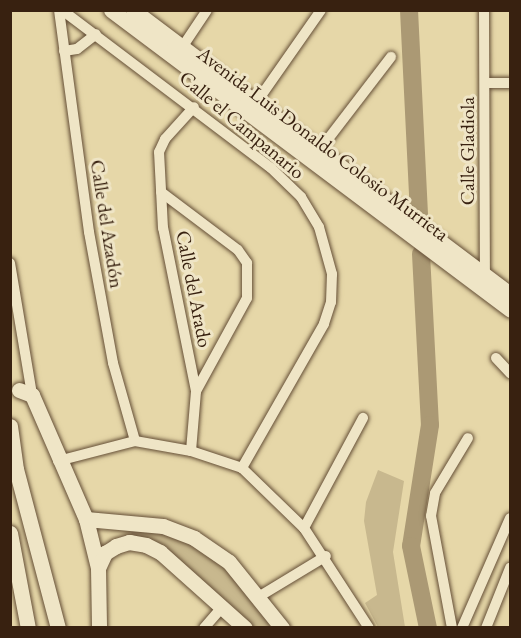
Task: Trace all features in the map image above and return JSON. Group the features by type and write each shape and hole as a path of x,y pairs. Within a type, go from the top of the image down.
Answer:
{"street":[{"name":"Calle el Campanario","path":"61,10 194,107 272,168 301,197 319,228 332,274 331,302 324,324 242,468"},
{"name":"Calle del Azadón","path":"61,10 64,51 91,243 113,363 135,441"},
{"name":"Avenida Luis Donaldo Colosio Murrieta","path":"111,10 256,103 314,157"},
{"name":"Avenida Luis Donaldo Colosio Murrieta","path":"133,10 178,53 314,157 438,247 485,275 510,294"},
{"path":"178,53 207,10"},
{"path":"256,103 321,10"},
{"name":"Calle Gladiola","path":"484,10 485,292"},
{"path":"64,51 77,49 96,34"},
{"path":"314,157 391,57"},
{"path":"485,83 510,83"},
{"name":"Calle del Arado","path":"191,452 196,391 163,228 161,146 194,107"},
{"name":"Calle del Arado","path":"161,192 238,250 247,263 247,298 196,391"},
{"name":"Avenida Luis Donaldo Colosio Murrieta","path":"438,247 485,292 510,310"},
{"path":"10,263 25,392 86,519 98,568 99,627"},
{"path":"496,358 510,373"},
{"path":"304,528 363,418"},
{"path":"10,426 16,469 58,627"},
{"path":"452,627 444,600 432,504 468,438"},
{"path":"58,461 135,441 191,452 242,468 304,528 326,556 369,627"},
{"path":"462,627 510,518"},
{"path":"86,519 163,526 194,538 229,562 260,596 280,626"},
{"path":"129,542 126,533 130,523"},
{"path":"11,533 18,544 33,534"},
{"path":"11,533 28,627"},
{"path":"98,568 105,553 129,542 160,552 245,627"},
{"path":"260,596 326,556"},
{"path":"486,627 510,568"},
{"path":"204,627 222,607"}],"shaded area":[{"path":"378,470 404,481 393,552 405,627 378,627 365,603 377,595 364,521 366,502"},
{"path":"132,527 193,540 231,568 273,627 249,627 131,540"}],"waterway":[{"path":"409,10 420,232"},
{"path":"421,254 430,425 411,546 428,628"}]}
